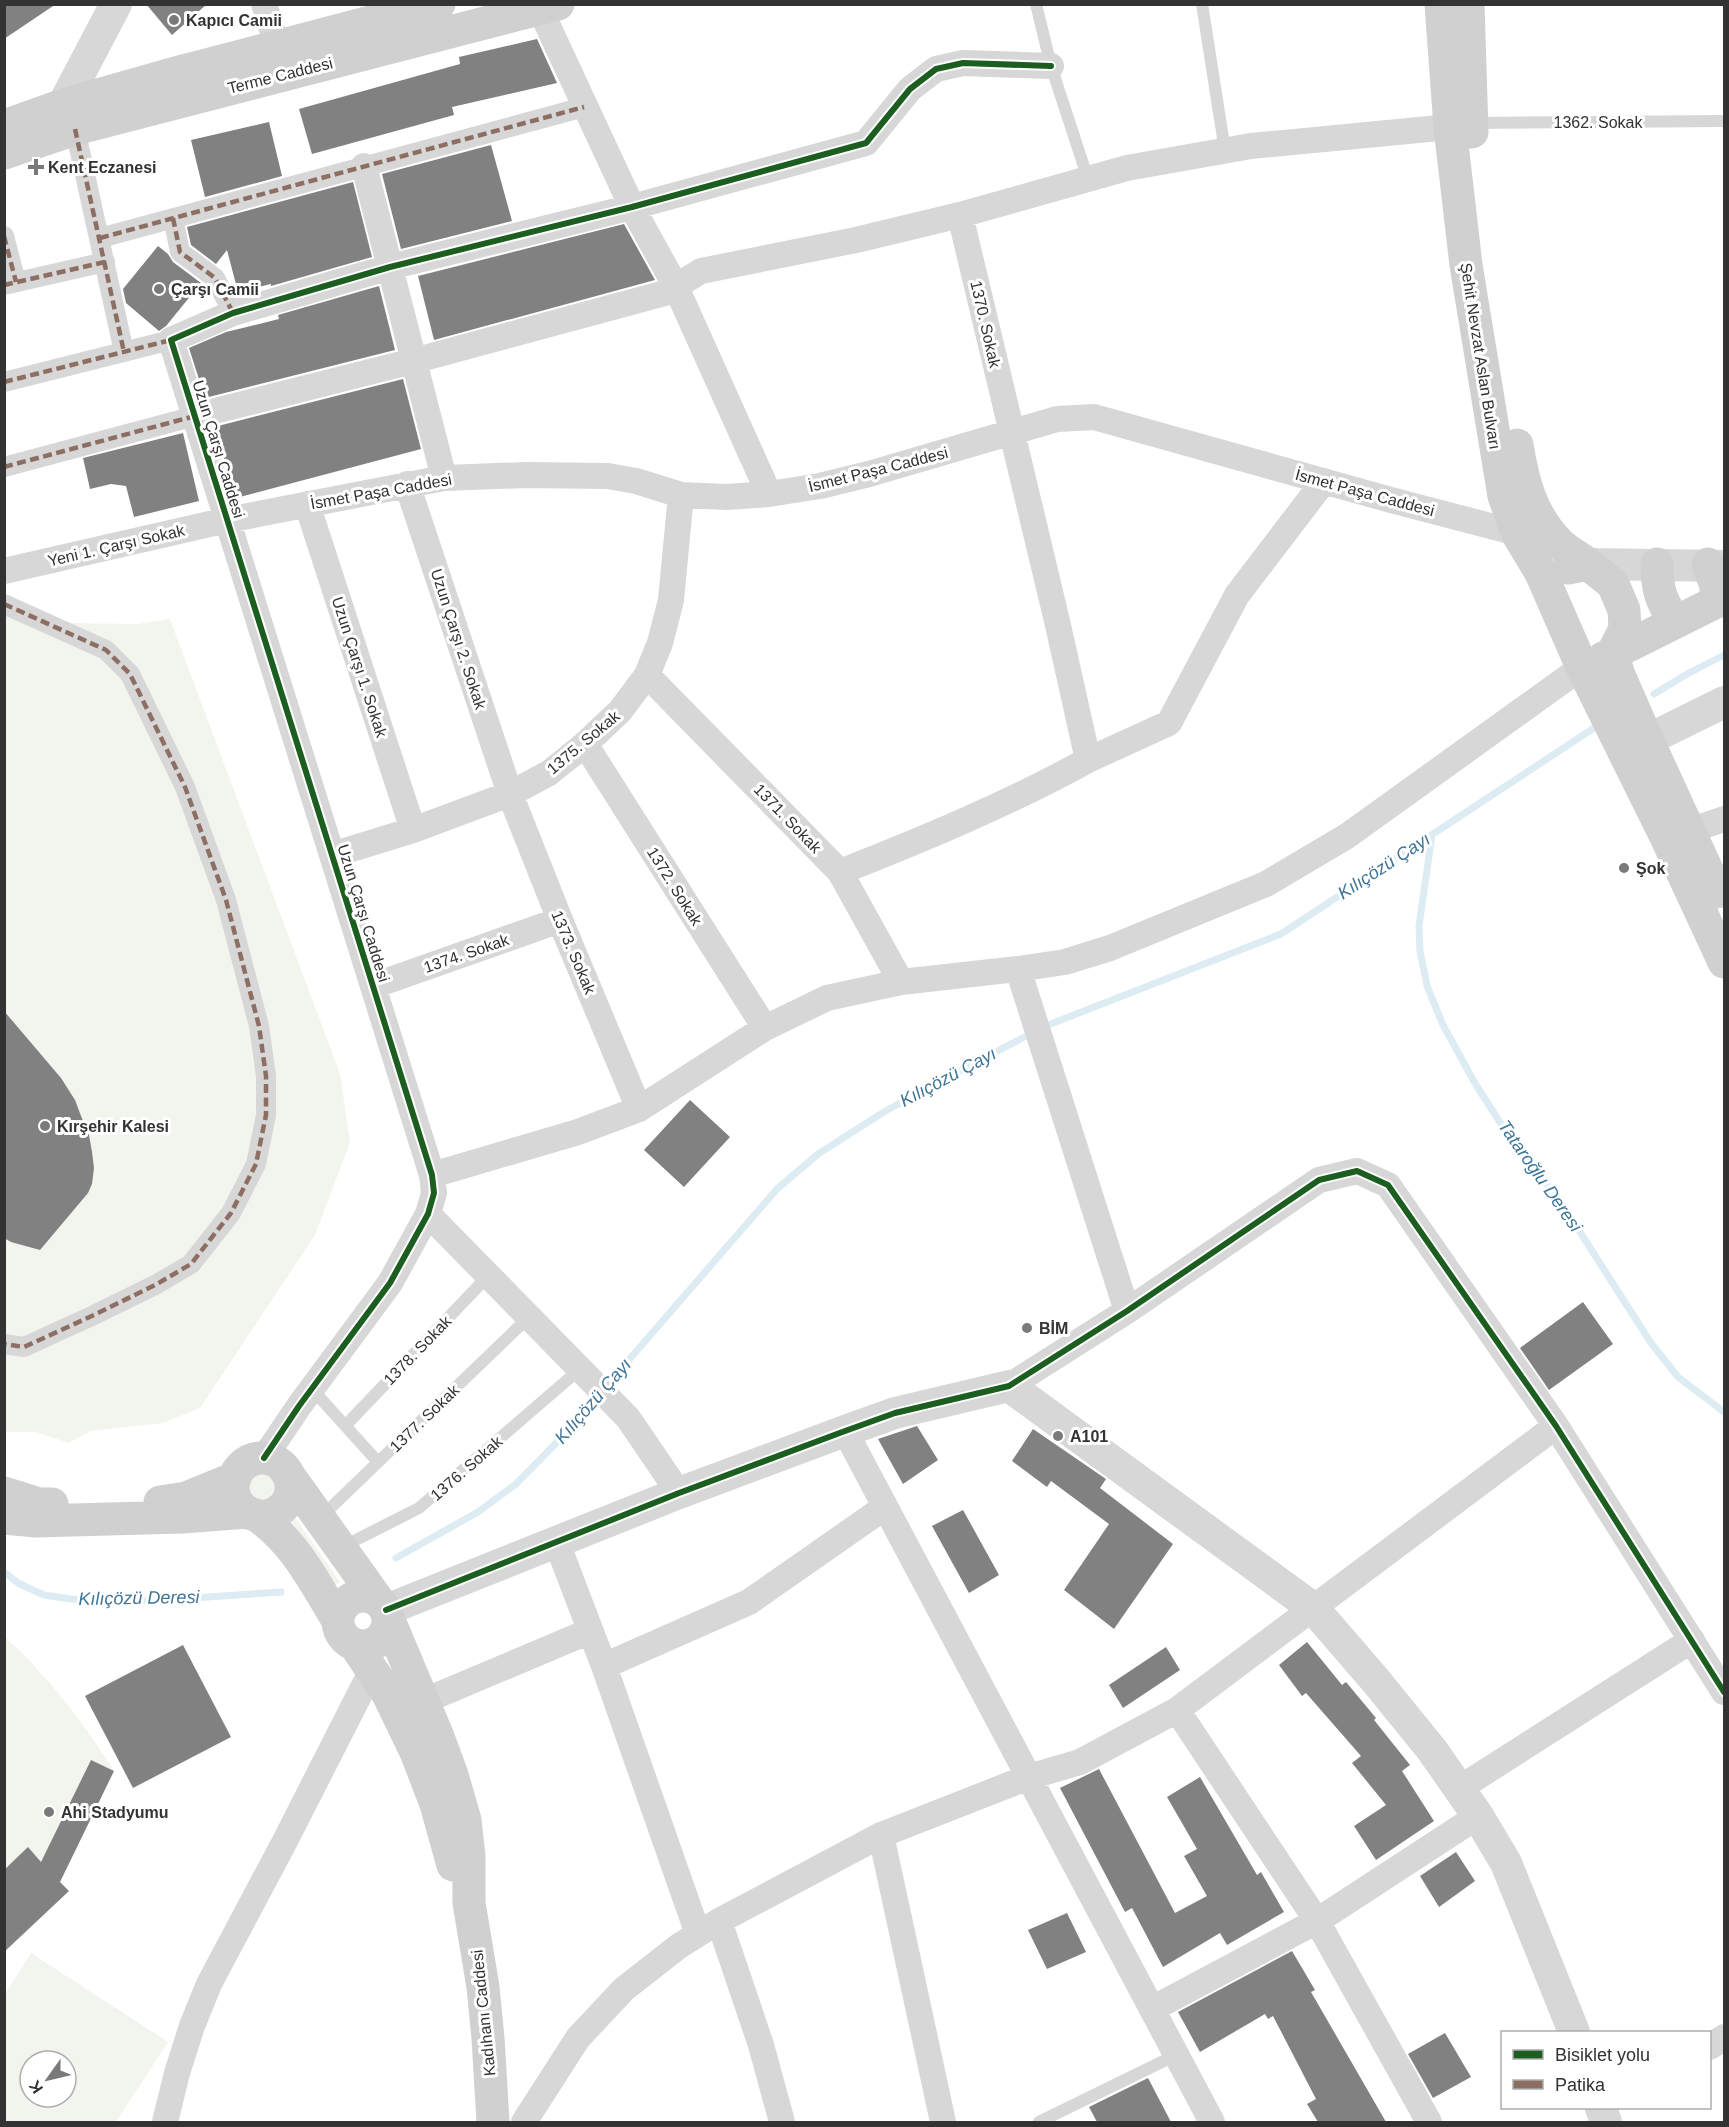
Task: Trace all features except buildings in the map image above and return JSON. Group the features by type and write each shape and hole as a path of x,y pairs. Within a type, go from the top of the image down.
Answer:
{"main road":[{"name":"Terme Caddesi","path":"4,153 69,117 277,45 439,4"},
{"name":"Şehit Nevzat Aslan Bulvarı","path":"1441,4 1487,262 1522,478 1533,506 1545,525 1559,543 1613,584 1624,610 1625,629 1602,671"},
{"name":"Şehit Nevzat Aslan Bulvarı","path":"1468,4 1461,125 1466,265 1504,496 1517,533 1602,671 1636,745"},
{"name":"Terme Caddesi","path":"4,126 69,117 549,7"},
{"path":"1541,573 1588,564"},
{"path":"1657,564 1657,585 1663,604 1675,622"},
{"path":"1602,671 1675,622 1720,601 1716,586 1716,565"},
{"path":"1636,745 1678,835 1725,962"},
{"path":"1678,835 1725,908"},
{"path":"247,1463 275,1464 320,1518 385,1610 424,1701 452,1775 465,1820 469,1856 469,1903 450,1856 436,1804 416,1752 388,1694 363,1658 341,1635 337,1619 283,1536 252,1514 235,1497 235,1478 247,1463"},
{"path":"4,1518 36,1521 273,1514 286,1503 291,1487 275,1464"},
{"path":"4,1493 39,1504 152,1503 186,1498 235,1478"},
{"path":"337,1619 339,1610 350,1599 367,1596 385,1610"},
{"path":"363,1658 364,1647 379,1641 385,1634 385,1610"},
{"name":"Kadıhanı Caddesi","path":"469,1903 484,1997 493,2122"}],"street":[{"path":"116,4 69,117 100,238 124,352"},
{"path":"264,4 277,45"},
{"path":"549,7 584,107 632,207 676,287 769,494"},
{"path":"4,382 171,340 232,313 390,267 632,207 866,143 910,89 936,69 963,63 1051,66"},
{"path":"100,238 584,107"},
{"path":"4,467 665,293 701,271 856,240 960,215 1127,168 1251,146 1461,125"},
{"path":"364,166 444,478"},
{"name":"1370. Sokak","path":"960,215 1088,760"},
{"path":"173,218 180,252 215,278 232,313"},
{"path":"4,236 10,283 105,262"},
{"name":"Uzun Çarşı Caddesi","path":"171,340 432,1175 434,1193 428,1214 385,1290 312,1389 275,1464"},
{"name":"İsmet Paşa Caddesi","path":"227,520 444,478 527,475 608,476 636,481 681,495 727,497 769,494 820,486 869,474 1057,419 1094,417 1517,533"},
{"path":"840,872 922,840 1169,723 1237,595 1324,481"},
{"name":"Uzun Çarşı 2. Sokak","path":"407,484 510,794"},
{"name":"1375. Sokak","path":"332,855 412,830 510,794 549,773 585,744 620,711 647,675 660,643 670,600 681,495"},
{"name":"Uzun Çarşı 1. Sokak","path":"307,504 412,830"},
{"name":"Yeni 1. Çarşı Sokak","path":"4,571 227,520"},
{"path":"1588,564 1716,565"},
{"path":"4,604 106,650 130,674 185,787 226,900 259,1026 266,1086 266,1115 256,1164 231,1213 191,1264 105,1310 24,1347 4,1344"},
{"path":"432,1175 578,1132 639,1109 765,1028 827,998 901,982 1065,962 1110,948 1266,884 1347,836 1602,671"},
{"name":"1371. Sokak","path":"647,675 840,872 901,982"},
{"path":"1636,745 1725,702"},
{"name":"1372. Sokak","path":"585,744 765,1028"},
{"name":"1373. Sokak","path":"510,794 639,1109"},
{"path":"1678,835 1725,819"},
{"name":"1374. Sokak","path":"373,986 560,920"},
{"path":"1018,969 1127,1311"},
{"path":"385,1610 679,1493 895,1413 1009,1386 1127,1311 1319,1180 1357,1171 1388,1185 1556,1426 1725,1692"},
{"path":"428,1214 628,1418 679,1493"},
{"path":"1009,1386 1313,1608 1376,1681 1460,1788 1478,1816 1506,1863 1574,2031"},
{"path":"524,2122 578,2038 624,1989 709,1927 881,1835 1029,1778 1080,1762 1177,1710 1556,1426"},
{"path":"845,1431 1212,2122"},
{"path":"604,1666 749,1602 885,1507"},
{"path":"557,1543 709,1927 761,2045 782,2122"},
{"path":"424,1701 590,1630"},
{"path":"1460,1788 1692,1640"},
{"path":"165,2122 177,2073 209,1984 285,1841 363,1658"},
{"path":"1177,1710 1317,1921 1429,2122"},
{"path":"1152,2008 1317,1921 1478,1816"},
{"path":"881,1835 943,2122"},
{"path":"1711,2046 1725,2037"}],"lane":[{"path":"1036,4 1051,66 1088,179"},
{"path":"1202,4 1225,151"},
{"name":"1362. Sokak","path":"1461,125 1725,121"},
{"name":"1378. Sokak","path":"346,1425 488,1276"},
{"name":"1377. Sokak","path":"320,1518 529,1317"},
{"name":"1376. Sokak","path":"340,1547 419,1508 580,1369"},
{"path":"312,1389 378,1462"},
{"path":"1039,2122 1176,2055"}],"shaded area":[{"path":"5,609 61,623 138,624 170,619 340,1074 350,1142 315,1235 200,1408 163,1423 90,1431 69,1443 36,1432 5,1432"},
{"path":"261,1473 270,1477 274,1486 270,1495 261,1499 252,1495 248,1486 252,1477"},
{"path":"292,1513 340,1582 334,1585 283,1522"},
{"name":"Ahi Stadyumu","path":"5,1637 64,1700 114,1771 68,1865 45,1854 41,1861 69,1891 5,1952"},
{"path":"31,1953 168,2042 116,2122 5,2122 5,1994"}],"waterway":[{"name":"Kılıçözü Çayı","path":"1654,694 1724,655"},
{"name":"Kılıçözü Çayı","path":"396,1558 478,1512 516,1484 562,1437 777,1189 818,1154 887,1110 1043,1027 1281,934 1597,726"},
{"name":"Tataroğlu Deresi","path":"1432,835 1419,926 1420,951 1427,986 1443,1025 1476,1085 1514,1144 1571,1218 1651,1343 1678,1377 1724,1412"},
{"name":"Kılıçözü Deresi","path":"4,1572 18,1583 44,1595 71,1599 149,1601 281,1592"}],"marked path":[{"path":"100,238 584,107"},
{"path":"75,129 124,352"},
{"path":"173,218 180,252 215,278 233,313"},
{"path":"4,236 16,282"},
{"path":"4,285 105,262"},
{"path":"4,382 171,340"},
{"path":"4,467 195,416"},
{"path":"4,604 106,650 130,674 185,787 226,900 259,1026 266,1076 266,1115 256,1164 231,1213 191,1264 157,1284 24,1347 4,1344"}],"cycle path":[{"path":"264,1458 299,1406 390,1283 428,1214 434,1193 432,1175 171,340 233,313 390,267 632,207 866,143 910,89 936,69 963,63 1051,66"},
{"path":"386,1610 679,1493 895,1413 1009,1386 1127,1311 1319,1180 1357,1171 1388,1185 1556,1426 1724,1692"}],"place":[{"name":"Kapıcı Camii","path":"174,20"},
{"name":"Kent Eczanesi","path":"36,167"},
{"name":"Çarşı Camii","path":"159,289"},
{"name":"Şok","path":"1624,868"},
{"name":"Kırşehir Kalesi","path":"45,1126"},
{"name":"BİM","path":"1027,1328"},
{"name":"A101","path":"1058,1436"},
{"name":"Ahi Stadyumu","path":"49,1812"}]}
